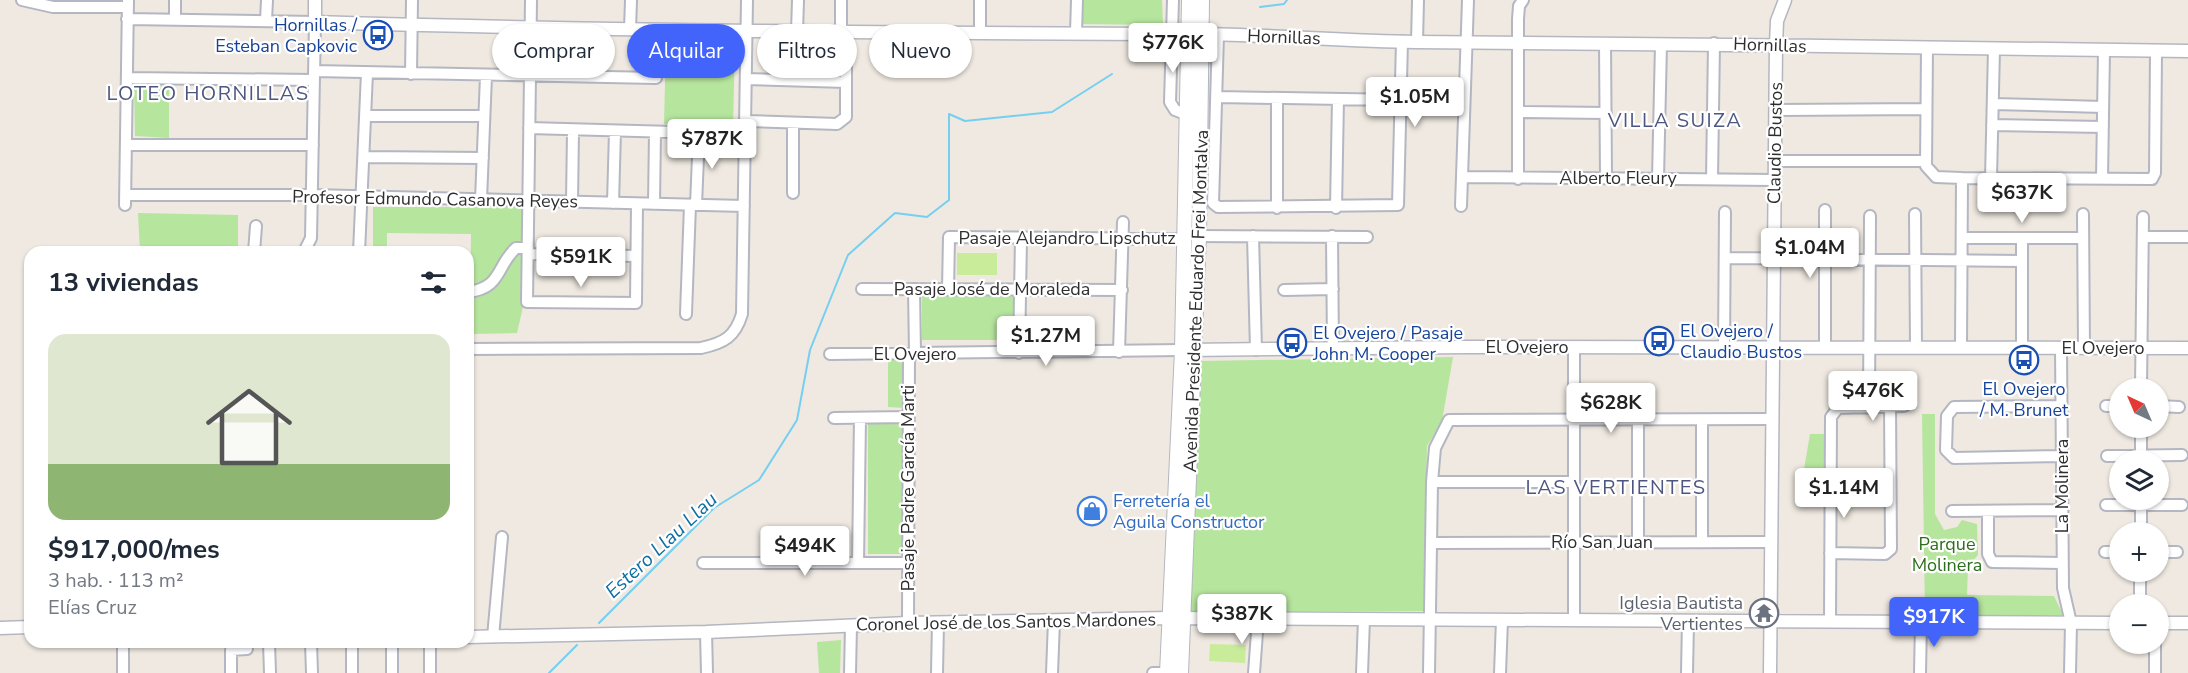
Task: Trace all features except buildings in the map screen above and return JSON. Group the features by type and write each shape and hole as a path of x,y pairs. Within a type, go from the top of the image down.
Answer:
{"main road":[{"name":"Avenida Presidente Eduardo Frei Montalva","path":"1189,0 1204,35 1188,115 1192,238"},
{"name":"Avenida Presidente Eduardo Frei Montalva","path":"1181,673 1192,238 1204,35 1202,0"},
{"name":"Avenida Presidente Eduardo Frei Montalva","path":"1167,673 1168,618 1188,350"}],"street":[{"path":"22,0 53,7 128,3 126,145 313,145"},
{"path":"174,0 174,19"},
{"path":"266,21 267,0"},
{"path":"307,246 311,238 315,0"},
{"path":"411,74 412,0"},
{"path":"530,24 531,0"},
{"path":"630,24 631,0"},
{"path":"474,349 701,348 716,345 727,339 737,329 742,314 747,0"},
{"path":"797,24 798,0"},
{"path":"841,0 842,24"},
{"path":"980,0 980,33"},
{"path":"1076,33 1077,0"},
{"name":"Avenida Presidente Eduardo Frei Montalva","path":"1173,0 1174,34 1170,102 1175,110 1188,115"},
{"path":"1417,42 1418,0"},
{"path":"1461,206 1468,0"},
{"path":"1518,179 1518,41 1519,6 1523,0"},
{"name":"Claudio Bustos","path":"1770,673 1776,45 1777,21 1785,0"},
{"name":"Hornillas","path":"127,19 492,26"},
{"name":"Hornillas","path":"747,31 757,31"},
{"name":"Hornillas","path":"857,32 1174,34 1402,42 1714,43 2188,51"},
{"name":"Avenida Presidente Eduardo Frei Montalva","path":"1204,35 1217,97 1214,204 1277,208"},
{"path":"1277,99 1277,208 1398,205 1402,42"},
{"path":"1712,179 1714,43"},
{"path":"1605,44 1606,178"},
{"path":"1658,178 1661,44"},
{"path":"1927,48 1925,161 1930,173 1938,178 2152,179 2155,173 2156,51"},
{"path":"1991,178 1994,49"},
{"path":"2102,179 2104,50"},
{"path":"127,78 314,76 367,73 492,76"},
{"path":"359,246 363,197 367,73"},
{"path":"481,200 486,76"},
{"path":"530,78 527,302 636,303 637,204"},
{"path":"745,121 837,124 846,117 846,78"},
{"path":"746,79 846,82"},
{"path":"1217,97 1401,100"},
{"path":"1336,208 1338,99"},
{"path":"1993,104 2103,107"},
{"path":"1776,110 1925,109"},
{"path":"1518,112 1606,113"},
{"path":"365,116 484,116"},
{"path":"793,193 794,123"},
{"path":"1992,125 2103,127"},
{"path":"529,128 745,134"},
{"path":"572,202 573,130"},
{"path":"613,203 615,130"},
{"path":"654,204 655,132"},
{"path":"686,314 699,133"},
{"name":"Profesor Edmundo Casanova Reyes","path":"126,145 125,200 312,195 744,206"},
{"path":"364,157 483,158"},
{"path":"1774,161 1925,161"},
{"name":"Alberto Fleury","path":"1463,177 1774,180"},
{"path":"1961,348 1962,178"},
{"path":"1825,210 1825,348"},
{"path":"1724,348 1725,212"},
{"path":"1916,214 1916,348"},
{"path":"2083,214 2084,348"},
{"path":"1869,408 1870,216"},
{"path":"2141,378 2143,216"},
{"path":"1119,352 1123,222"},
{"path":"254,246 256,226"},
{"name":"Pasaje Alejandro Lipschutz","path":"948,290 949,237 1122,239 1367,237"},
{"path":"1253,237 1256,350"},
{"path":"1332,237 1333,349"},
{"path":"2143,237 2188,237"},
{"path":"1019,353 1021,238"},
{"path":"1962,238 2083,238"},
{"path":"2022,238 2022,348"},
{"path":"474,290 491,284 498,277 509,254 516,248 528,251 636,256"},
{"path":"1725,258 2022,261"},
{"name":"Pasaje José de Moraleda","path":"862,289 1122,290"},
{"name":"Pasaje Padre García Marti","path":"908,622 908,417 914,289"},
{"path":"1284,290 1333,289"},
{"path":"1574,348 1574,620"},
{"name":"La Molinera","path":"2061,348 2062,563 2063,593 2071,622 2070,673"},
{"name":"El Ovejero","path":"830,354 1333,349 2188,348"},
{"path":"1830,621 1833,412 1838,408 1904,406"},
{"path":"2061,406 1954,407 1950,409 1946,450 1954,458 2062,456"},
{"path":"1830,554 1889,552 1890,407"},
{"path":"2169,407 2179,407"},
{"path":"834,418 908,417"},
{"path":"858,563 860,418"},
{"path":"1429,673 1432,620 1432,482 1435,448 1449,420 1772,419"},
{"path":"1638,420 1638,542"},
{"path":"1702,420 1702,542"},
{"path":"2169,456 2182,455"},
{"path":"1432,482 1574,482"},
{"path":"2169,504 2181,505"},
{"path":"1952,511 2062,510"},
{"path":"1988,511 1988,558 1995,563 2062,563"},
{"path":"493,637 502,537"},
{"name":"Río San Juan","path":"1433,543 1771,542"},
{"path":"2169,552 2177,552"},
{"path":"703,564 907,563"},
{"name":"Coronel José de los Santos Mardones","path":"474,637 706,633 908,622 1168,618 2109,623"},
{"path":"1254,673 1258,619"},
{"path":"1362,673 1364,619"},
{"path":"1500,673 1502,620"},
{"path":"1052,673 1054,621"},
{"path":"1687,673 1688,621"},
{"path":"1920,673 1921,622"},
{"path":"937,673 938,623"},
{"path":"2169,623 2188,623"},
{"path":"850,673 851,626"},
{"path":"0,628 24,627"},
{"path":"706,633 707,673"},
{"path":"123,648 123,673"},
{"path":"269,648 270,673"},
{"path":"311,648 312,673"},
{"path":"352,648 352,673"},
{"path":"392,648 392,673"},
{"path":"430,648 430,673"},
{"path":"231,673 231,650 247,649"},
{"path":"2155,673 2156,654"},
{"path":"1153,673 1167,673"}],"green space":[{"path":"1080,0 1162,0 1163,25 1080,24"},
{"path":"665,78 734,78 733,125 664,124"},
{"path":"134,84 169,84 169,138 135,136"},
{"path":"373,207 522,207 523,307 517,333 474,334 474,246 471,246 471,234 387,233 387,246 373,246"},
{"path":"138,213 238,215 238,246 140,246"},
{"path":"957,253 997,253 997,275 957,275"},
{"path":"922,295 1015,295 1015,340 922,340"},
{"path":"1453,357 1442,421 1427,446 1424,611 1191,611 1201,361"},
{"path":"888,358 905,358 905,408 888,407"},
{"name":"Parque Molinera","path":"1922,414 1935,414 1935,514 1944,530 1957,527 1962,520 1977,524 1978,555 1968,566 1967,595 2054,596 2063,615 1925,615"},
{"path":"868,424 905,424 904,554 868,554"},
{"path":"1810,434 1824,434 1825,476 1803,475"},
{"path":"841,640 840,673 819,673 817,642"},
{"path":"1210,644 1246,645 1245,663 1209,661"}],"waterway":[{"name":"Estero Llau Llau","path":"1260,7 1284,4 1287,0"},
{"name":"Estero Llau Llau","path":"599,623 714,508 759,480 797,420 810,350 848,255 895,213 927,217 949,200 949,114 965,121 1052,112 1112,74"},
{"name":"Estero Llau Llau","path":"549,673 577,645"}],"place":[{"name":"Hornillas / Esteban Capkovic","path":"378,35"},
{"name":"El Ovejero / Claudio Bustos","path":"1659,341"},
{"name":"El Ovejero / Pasaje John M. Cooper","path":"1292,343"},
{"name":"El Ovejero / M. Brunet","path":"2024,360"},
{"name":"Ferretería el Aguila Constructor","path":"1092,511"},
{"name":"Iglesia Bautista Vertientes","path":"1764,613"}],"district":[{"name":"LOTEO HORNILLAS","path":"208,93"},
{"name":"VILLA SUIZA","path":"1675,120"},
{"name":"LAS VERTIENTES","path":"1616,487"}]}
